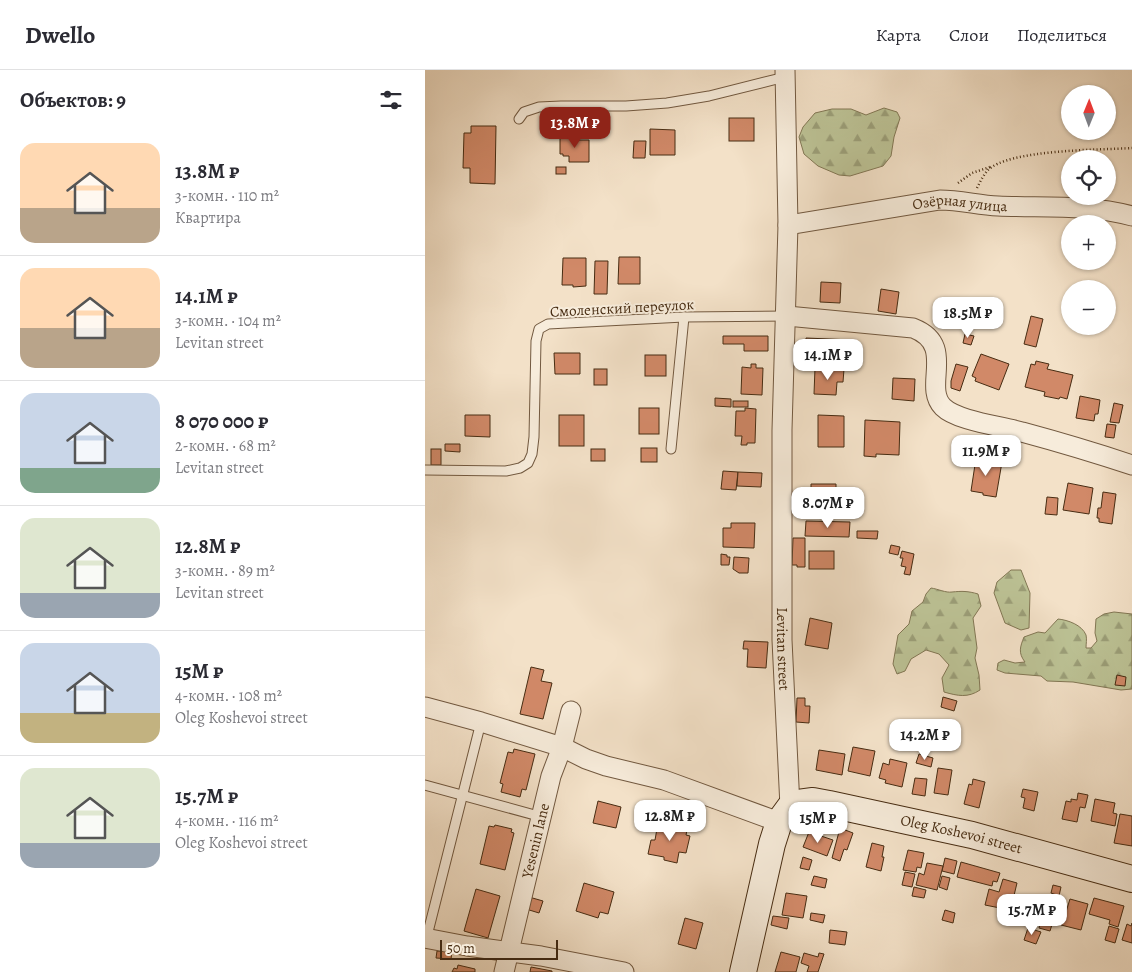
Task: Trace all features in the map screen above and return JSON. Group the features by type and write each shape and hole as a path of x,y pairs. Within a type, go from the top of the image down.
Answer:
{"street":[{"name":"Levitan street","path":"743,972 772,844 785,815 783,430 788,225 785,73"},
{"name":"Озёрная улица","path":"788,225 940,200 991,206 1090,209 1132,216"},
{"path":"787,316 919,330 931,341 935,349 937,358 936,394 939,403 944,409 964,418 1020,431 1132,465"},
{"path":"425,707 562,747 599,763 785,815"},
{"name":"Yesenin lane","path":"505,972 551,776 562,747 571,711"},
{"name":"Oleg Koshevoi street","path":"785,815 805,802 829,804 972,835 1132,879"},
{"path":"425,940 541,956 601,970 624,972"}],"lane":[{"path":"519,119 524,112 539,107 626,106 667,103 709,96 785,73"},
{"name":"Смоленский переулок","path":"425,470 506,471 524,466 531,458 533,448 536,341 538,333 543,326 554,322 684,317 787,316"},
{"path":"671,450 684,317"},
{"path":"425,940 481,722"},
{"path":"425,785 542,817"}],"path":[{"path":"968,202 987,170 1007,160 1031,155 1132,148"},
{"path":"940,200 960,181 972,173 994,166"}],"green space":[{"path":"884,108 897,112 900,118 891,156 883,166 850,176 839,175 818,166 804,154 799,137 803,127 815,113 832,109 851,109 866,115"},
{"path":"1011,570 1021,570 1030,593 1029,628 1021,630 1005,623 994,593 997,582"},
{"path":"931,588 947,592 971,592 978,594 981,606 973,618 977,648 975,658 980,690 976,693 963,696 944,692 942,678 949,665 939,654 926,650 911,659 905,671 897,674 893,664 898,635 909,624 912,611 923,602"},
{"path":"1114,612 1132,614 1132,689 1121,690 1073,682 1047,681 1041,676 1005,673 997,670 998,663 1004,660 1015,663 1025,662 1020,650 1024,637 1038,632 1045,633 1058,619 1070,622 1081,628 1086,635 1086,648 1091,648 1097,641 1095,633 1096,619 1104,614"}],"building":[{"path":"729,118 754,118 754,141 729,141"},
{"path":"471,126 496,126 495,184 470,183 470,168 463,168 464,133 471,133"},
{"path":"650,129 675,130 675,155 650,155"},
{"path":"560,136 575,136 575,140 589,140 589,162 569,162 569,156 560,154"},
{"path":"634,141 646,141 645,158 633,158"},
{"path":"556,167 566,167 566,174 556,174"},
{"path":"619,257 640,257 640,284 618,284"},
{"path":"563,258 586,258 586,286 573,287 573,285 562,285"},
{"path":"595,261 608,261 607,294 594,294"},
{"path":"821,282 841,283 840,303 820,302"},
{"path":"881,289 899,292 896,314 878,311"},
{"path":"1031,316 1043,319 1036,347 1024,344"},
{"path":"965,334 974,336 971,345 963,343"},
{"path":"723,336 768,336 768,351 744,351 744,344 723,344"},
{"path":"806,338 852,340 851,353 806,352"},
{"path":"554,353 580,353 580,374 555,374"},
{"path":"981,354 1009,364 999,390 975,381 976,378 972,376"},
{"path":"645,355 666,355 666,376 645,376"},
{"path":"1036,361 1049,364 1047,369 1073,375 1067,399 1044,396 1045,392 1025,387 1031,364 1035,365"},
{"path":"751,364 756,364 756,368 763,368 762,395 741,394 742,367 751,368"},
{"path":"956,364 968,367 960,391 951,388"},
{"path":"815,368 844,369 843,382 837,382 836,395 814,394"},
{"path":"594,369 607,369 607,385 594,385"},
{"path":"893,378 915,379 914,401 892,399"},
{"path":"1080,396 1100,400 1098,414 1095,414 1094,421 1076,418"},
{"path":"715,398 731,399 731,407 715,406"},
{"path":"733,401 748,401 748,407 733,407"},
{"path":"1114,403 1123,405 1119,423 1110,422"},
{"path":"639,408 659,408 659,434 639,434"},
{"path":"745,408 756,409 755,443 741,445 742,436 735,436 736,411 745,411"},
{"path":"465,415 490,415 490,437 465,436"},
{"path":"559,415 584,415 584,446 559,446"},
{"path":"818,415 844,416 844,447 818,447"},
{"path":"865,420 900,422 899,455 876,454 876,457 864,456"},
{"path":"1107,424 1116,425 1114,438 1105,437"},
{"path":"445,444 460,444 460,452 445,451"},
{"path":"641,448 657,448 657,462 641,462"},
{"path":"431,449 441,449 441,465 431,465"},
{"path":"591,449 605,449 605,461 591,461"},
{"path":"976,458 1002,462 996,497 971,491"},
{"path":"723,471 738,472 736,490 721,489"},
{"path":"738,472 762,473 761,487 737,486"},
{"path":"1068,483 1093,488 1089,514 1063,510"},
{"path":"811,484 836,484 836,507 817,508 817,506 811,506"},
{"path":"1103,492 1116,494 1112,524 1099,522 1099,518 1097,518 1098,508 1101,508"},
{"path":"1047,497 1058,498 1057,515 1045,514"},
{"path":"806,521 850,522 849,537 805,536"},
{"path":"731,523 755,523 754,548 723,547 723,528 731,528"},
{"path":"857,531 878,531 877,539 857,538"},
{"path":"793,538 805,538 805,567 792,565"},
{"path":"891,545 900,547 898,555 889,553"},
{"path":"809,551 834,551 834,569 809,569"},
{"path":"902,551 914,554 910,575 904,574 906,567 901,566 903,558 900,558"},
{"path":"721,554 730,557 729,565 721,565"},
{"path":"734,557 749,558 748,573 739,573 733,569"},
{"path":"810,618 832,623 828,649 805,645"},
{"path":"744,641 768,642 766,668 747,667 748,649 743,649"},
{"path":"531,667 544,670 541,681 552,683 543,719 520,714"},
{"path":"1117,675 1126,677 1125,686 1115,685"},
{"path":"943,697 957,701 954,711 941,707"},
{"path":"797,698 805,698 805,706 810,706 809,723 796,722"},
{"path":"853,747 875,751 870,776 848,771"},
{"path":"514,749 535,754 526,790 522,789 520,797 501,792 503,784 500,783 508,752 513,753"},
{"path":"819,750 845,754 842,775 816,770"},
{"path":"919,754 933,758 931,767 916,763"},
{"path":"890,759 907,763 902,787 885,783 886,780 879,778 883,763 889,765"},
{"path":"938,768 952,770 948,795 934,793"},
{"path":"915,778 927,779 925,796 912,794"},
{"path":"973,779 985,782 979,808 964,804 969,784 972,785"},
{"path":"1023,789 1038,792 1034,811 1023,808 1025,798 1021,797"},
{"path":"1078,793 1088,795 1085,808 1080,807 1077,822 1062,819 1066,801 1071,802 1071,799 1077,800"},
{"path":"1095,799 1115,803 1113,813 1117,814 1115,826 1091,821"},
{"path":"598,801 621,807 616,828 593,823"},
{"path":"1120,814 1132,816 1132,846 1114,843"},
{"path":"658,823 670,826 671,823 688,826 686,835 690,836 686,853 679,852 677,863 664,860 664,857 648,854 651,840 655,840"},
{"path":"495,825 512,829 511,832 514,833 505,870 480,864 489,826 494,827"},
{"path":"840,828 853,833 847,850 844,849 840,861 832,858"},
{"path":"809,832 833,840 827,856 803,847"},
{"path":"872,843 884,846 881,871 866,867"},
{"path":"908,850 924,853 921,868 917,867 916,872 903,870"},
{"path":"803,857 812,860 809,870 800,868"},
{"path":"945,858 957,861 954,874 942,871"},
{"path":"961,862 1000,873 997,882 993,881 992,886 957,877"},
{"path":"927,863 943,866 937,890 916,885 919,873 924,875"},
{"path":"905,872 915,874 912,887 902,885"},
{"path":"814,876 827,879 825,888 811,885"},
{"path":"942,876 950,878 947,890 939,887"},
{"path":"1003,879 1017,883 1011,908 985,905 989,889 999,892"},
{"path":"584,883 614,892 608,914 600,912 598,918 576,911"},
{"path":"1053,885 1061,887 1059,896 1051,893"},
{"path":"914,887 926,890 924,898 912,896"},
{"path":"476,889 500,896 488,938 464,931"},
{"path":"786,893 807,896 803,918 782,915"},
{"path":"529,897 543,901 539,913 526,909"},
{"path":"1094,898 1124,906 1118,927 1109,924 1110,920 1089,914"},
{"path":"1070,899 1088,904 1081,930 1061,925 1062,914 1065,915"},
{"path":"1037,902 1047,905 1044,913 1034,910"},
{"path":"945,910 955,913 953,923 942,920"},
{"path":"811,913 825,915 823,923 810,920"},
{"path":"1043,915 1054,918 1050,931 1039,928"},
{"path":"773,916 789,918 787,929 771,925"},
{"path":"685,918 703,923 696,949 678,944"},
{"path":"1132,923 1132,943 1122,940 1127,924 1131,926"},
{"path":"1109,926 1119,929 1115,943 1105,940"},
{"path":"1028,928 1041,932 1036,944 1024,940"},
{"path":"830,930 847,932 845,945 829,943"},
{"path":"437,951 452,952 451,959 436,958"},
{"path":"781,952 800,957 796,972 775,972"},
{"path":"804,953 818,957 819,953 824,954 818,972 807,972 809,966 801,963"},
{"path":"458,965 475,969 475,972 452,972 454,968 457,969"},
{"path":"531,967 552,971 552,972 530,972"}]}
